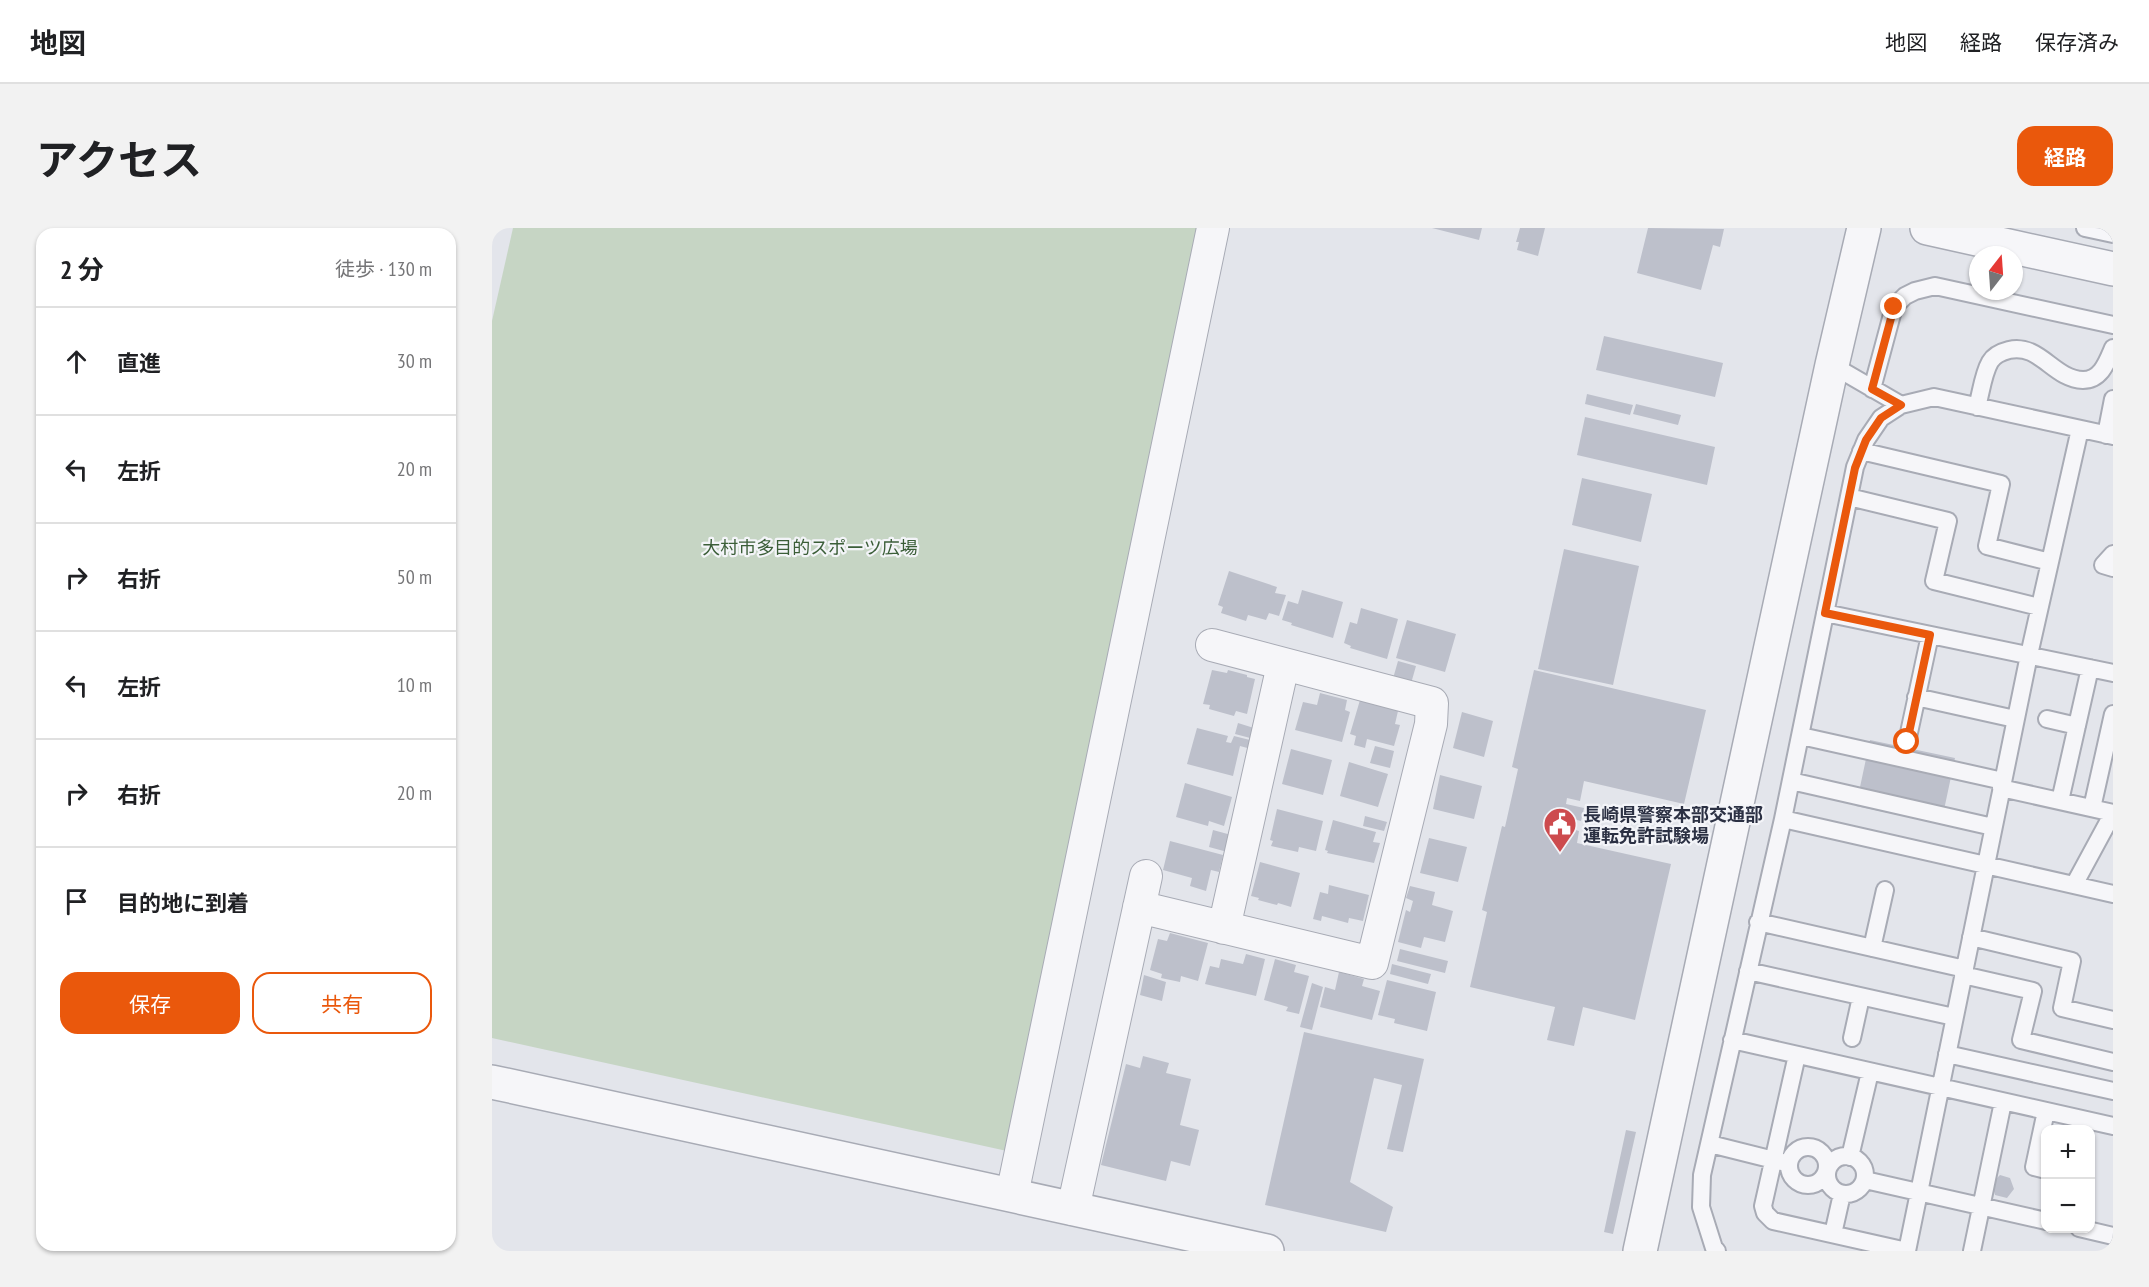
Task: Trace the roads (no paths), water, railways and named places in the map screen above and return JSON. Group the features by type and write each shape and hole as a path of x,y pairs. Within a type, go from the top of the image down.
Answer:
{"street":[{"path":"1012,1195 1213,228"},
{"path":"1640,1251 1832,365 1864,228"},
{"path":"1927,228 2113,269"},
{"path":"1139,907 1372,963 1431,724 1432,703 1212,645"},
{"path":"1224,928 1283,665"},
{"path":"1072,1209 1146,876"},
{"path":"492,1082 1267,1251"}],"lane":[{"path":"2085,228 2113,234"},
{"path":"1872,389 1894,307 1905,296 1916,291 1935,286 2113,325"},
{"path":"1977,407 1989,363 1994,356 2019,348 2028,350 2064,376 2073,380 2089,380 2103,369 2113,348"},
{"path":"1832,365 1901,405"},
{"path":"1717,1251 1701,1207 1702,1175 1801,736 1855,468 1866,440 1881,418 1901,405 1934,397 2109,435 2113,399"},
{"path":"1797,1055 1781,1162 1763,1206 1765,1213 1773,1221 1907,1251 2028,655 2080,429"},
{"path":"1861,451 2001,484 1987,546 2050,562"},
{"path":"1849,497 1948,521 1934,582 2039,607"},
{"path":"2113,554 2103,566 2113,568"},
{"path":"1825,613 2101,670"},
{"path":"1907,742 1930,635"},
{"path":"2061,801 2077,726 2101,670 2113,656"},
{"path":"1916,697 2015,719"},
{"path":"2092,808 2109,750 2113,714"},
{"path":"2047,719 2077,726"},
{"path":"1801,736 2113,813 2074,885"},
{"path":"1791,781 1993,827"},
{"path":"1783,819 2113,894"},
{"path":"1872,948 1885,890"},
{"path":"1758,922 1872,948 2032,992 2021,1040 2113,1062"},
{"path":"1971,937 2072,961 2062,1008 2113,1020"},
{"path":"1748,971 1954,1017"},
{"path":"1852,1038 1861,997"},
{"path":"1732,1040 2113,1126"},
{"path":"1947,1054 2113,1091"},
{"path":"1850,1157 1870,1072"},
{"path":"1972,1251 2003,1102"},
{"path":"2043,1125 2046,1111"},
{"path":"2041,1134 2034,1167 2041,1169"},
{"path":"1710,1144 1781,1162 1795,1181 1807,1186 1819,1182 1827,1171 1836,1159 1850,1157 1863,1167 1864,1180 1857,1191 1851,1194 1838,1193 1827,1180 1827,1171 1825,1158 1810,1147 1798,1150 1781,1162"},
{"path":"1864,1180 2041,1220"},
{"path":"1833,1234 1842,1194"},
{"path":"2095,1232 2113,1236"}],"place":[{"name":"長崎県警察本部交通部 運転免許試験場","path":"1560,853"}],"park label":[{"name":"大村市多目的スポーツ広場","path":"810,547"}]}
